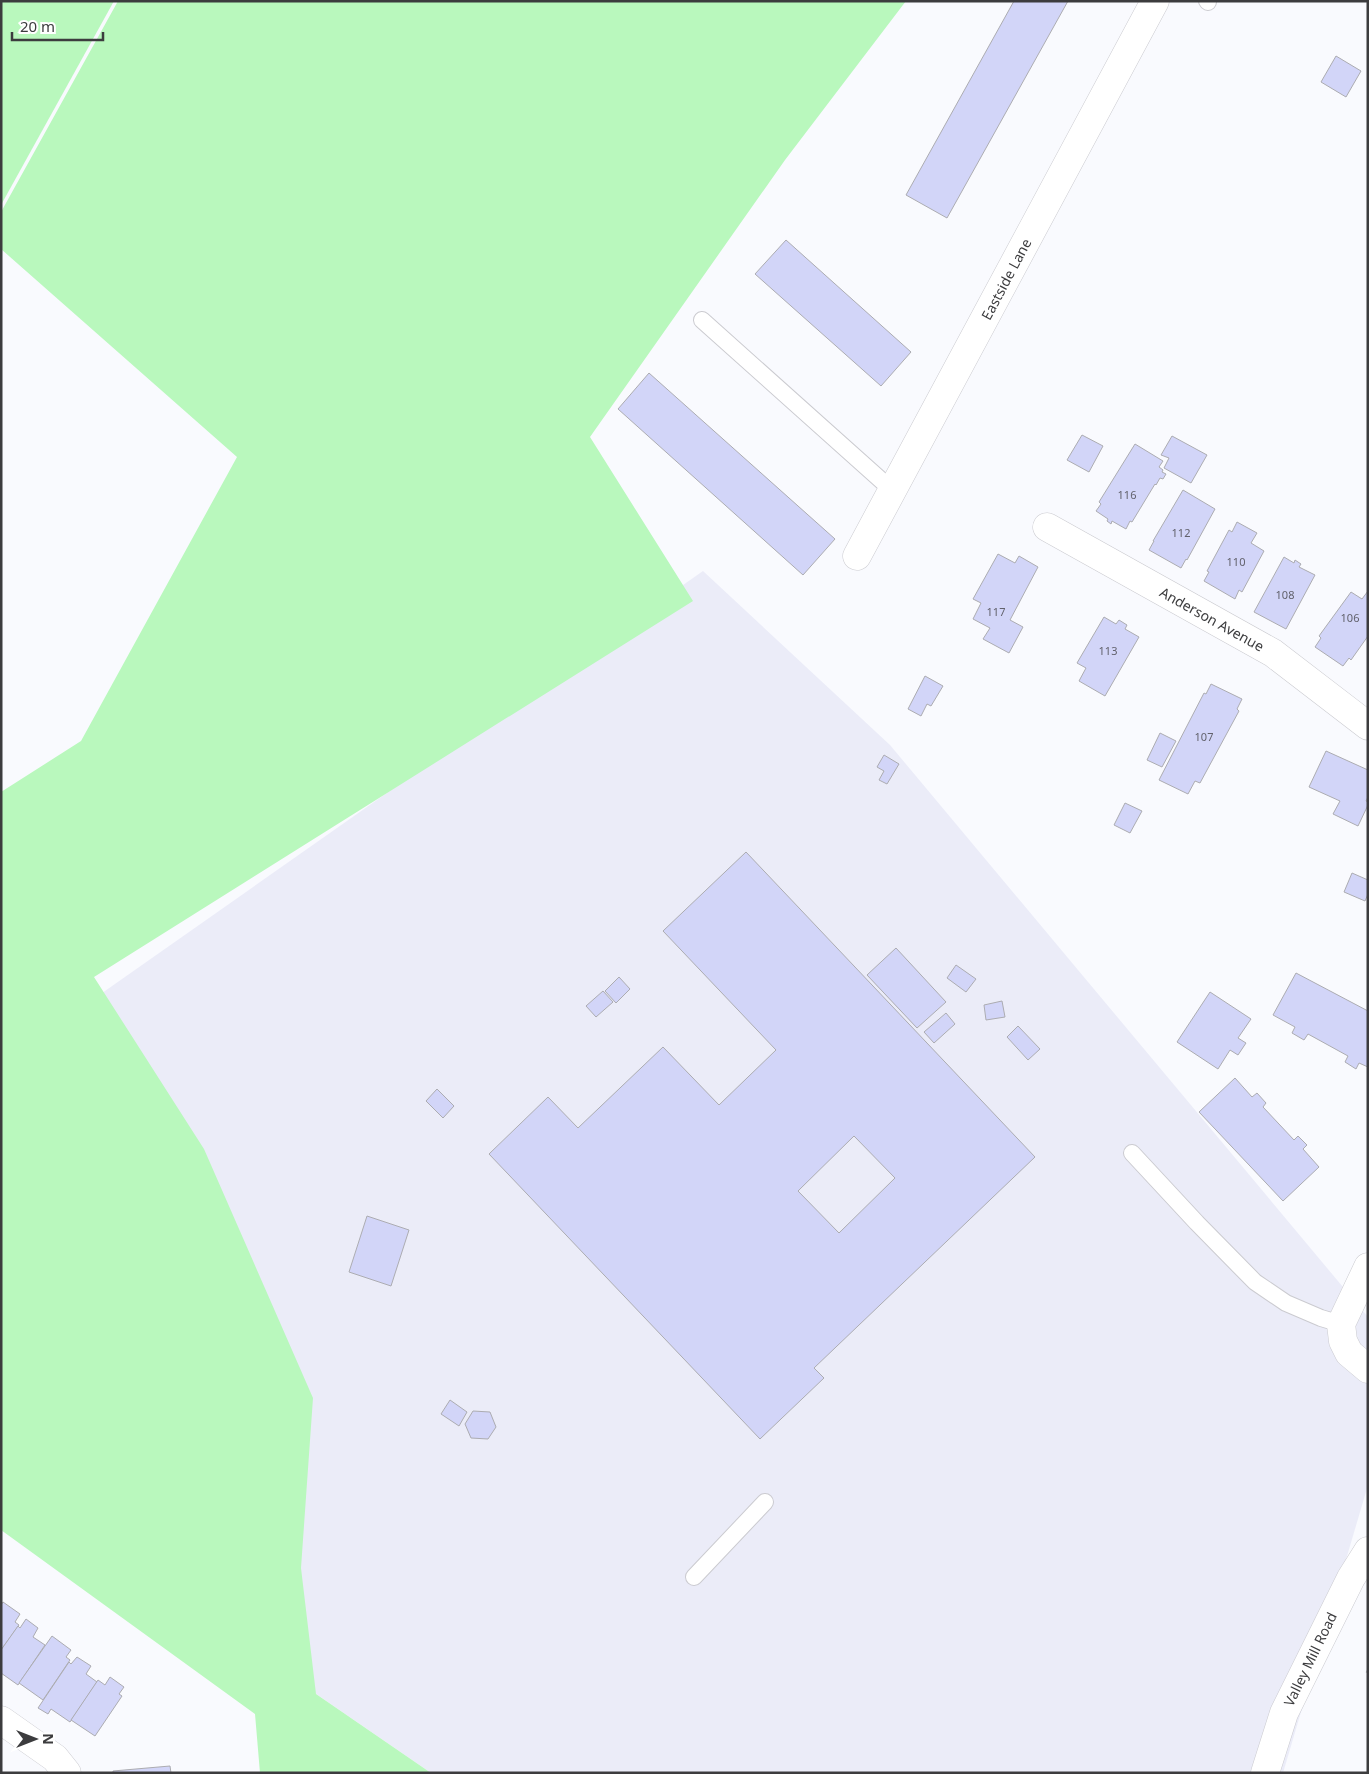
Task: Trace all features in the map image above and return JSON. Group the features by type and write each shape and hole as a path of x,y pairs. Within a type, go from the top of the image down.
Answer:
{"street":[{"name":"Eastside Lane","path":"857,556 1155,1"},
{"name":"Anderson Avenue","path":"1047,527 1273,653 1368,726"},
{"path":"1368,1267 1341,1324 1343,1341 1349,1354 1368,1369"},
{"name":"Valley Mill Road","path":"1265,1773 1284,1713 1351,1578 1368,1552"},
{"path":"2,1723 55,1758 67,1773"}],"lane":[{"path":"702,320 892,490"},
{"path":"1132,1153 1255,1282 1286,1303 1321,1318 1341,1324"},
{"path":"694,1577 765,1502"}],"shaded area":[{"path":"703,571 890,745 1368,1317 1368,1485 1283,1773 431,1773 1,1477 1,1064"}],"green space":[{"path":"1,1 114,1 1,205"},
{"path":"118,1 906,1 785,160 590,437 693,601 94,977 204,1149 313,1398 301,1568 316,1694 431,1773 260,1773 255,1714 1,1530 1,792 81,741 237,457 1,249 1,212"}],"building":[{"path":"1014,1 1068,1 947,218 906,195"},
{"path":"1336,56 1361,71 1346,97 1321,82"},
{"path":"786,240 911,352 881,386 755,274"},
{"path":"649,373 835,539 803,575 618,409"},
{"path":"1082,435 1103,446 1089,472 1067,460"},
{"path":"1172,436 1207,455 1191,483 1164,468 1169,458 1161,455"},
{"path":"1135,444 1163,461 1159,467 1166,474 1163,479 1160,478 1155,484 1126,529 1112,521 1111,524 1107,521 1108,519 1096,511 1101,504 1099,502"},
{"path":"1183,490 1215,509 1181,568 1149,550"},
{"path":"1237,522 1257,533 1251,543 1264,551 1242,592 1239,590 1235,599 1204,581 1209,572 1207,571 1229,530 1232,532"},
{"path":"998,554 1015,563 1019,556 1038,567 1010,620 1023,627 1009,653 983,639 990,628 973,619 981,603 973,599"},
{"path":"1284,557 1294,563 1295,560 1301,564 1299,567 1315,575 1286,629 1254,612"},
{"path":"1368,591 1368,636 1351,660 1349,658 1343,666 1315,647 1321,638 1319,636 1351,592 1362,599"},
{"path":"1104,617 1116,624 1119,620 1127,625 1125,629 1139,637 1105,696 1079,681 1086,668 1077,663"},
{"path":"925,676 943,686 931,706 927,704 921,716 908,709"},
{"path":"1211,684 1242,699 1237,709 1239,711 1200,783 1195,781 1188,794 1159,780 1204,693 1206,694"},
{"path":"1160,733 1176,741 1162,767 1147,760"},
{"path":"1326,751 1368,770 1368,797 1366,801 1368,805 1358,826 1333,814 1340,801 1309,787"},
{"path":"884,755 899,764 887,784 879,780 884,771 877,767"},
{"path":"1125,803 1142,811 1130,833 1114,825"},
{"path":"746,852 1035,1157 814,1368 824,1378 760,1439 489,1154 548,1097 578,1128 663,1047 719,1105 776,1050 663,931","holes":["854,1136 895,1178 839,1233 798,1191"]},
{"path":"1352,873 1368,880 1368,894 1365,901 1344,892"},
{"path":"896,948 946,1002 917,1028 867,975"},
{"path":"956,965 976,979 966,992 947,978"},
{"path":"1296,973 1368,1011 1368,1067 1359,1063 1356,1069 1345,1062 1348,1056 1308,1034 1304,1040 1292,1033 1295,1027 1273,1015"},
{"path":"619,977 630,989 616,1003 605,991"},
{"path":"603,991 613,1002 596,1017 586,1006"},
{"path":"1210,992 1251,1019 1238,1038 1246,1043 1238,1055 1230,1050 1218,1069 1177,1042"},
{"path":"1002,1001 1005,1017 986,1020 984,1005"},
{"path":"946,1013 955,1024 934,1043 924,1032"},
{"path":"1018,1026 1040,1049 1028,1060 1007,1037"},
{"path":"1235,1078 1252,1097 1257,1093 1266,1103 1263,1107 1294,1140 1298,1136 1307,1145 1303,1149 1319,1167 1283,1201 1199,1112"},
{"path":"437,1089 454,1106 443,1118 426,1101"},
{"path":"367,1216 409,1230 391,1286 349,1272"},
{"path":"450,1400 467,1412 459,1426 441,1414"},
{"path":"473,1411 490,1412 496,1427 488,1439 471,1438 465,1424"},
{"path":"3,1602 20,1614 15,1622 19,1625 1,1650 1,1605"},
{"path":"26,1619 38,1628 33,1637 45,1645 18,1685 1,1673 1,1650 18,1626 20,1628"},
{"path":"52,1636 71,1650 66,1657 70,1660 43,1700 19,1683"},
{"path":"77,1657 91,1666 86,1674 97,1682 70,1722 51,1709 48,1714 38,1708 69,1662 71,1664"},
{"path":"110,1677 124,1687 119,1694 122,1696 95,1736 71,1720 98,1680 105,1685"},
{"path":"170,1766 171,1773 113,1773 113,1771"}]}
